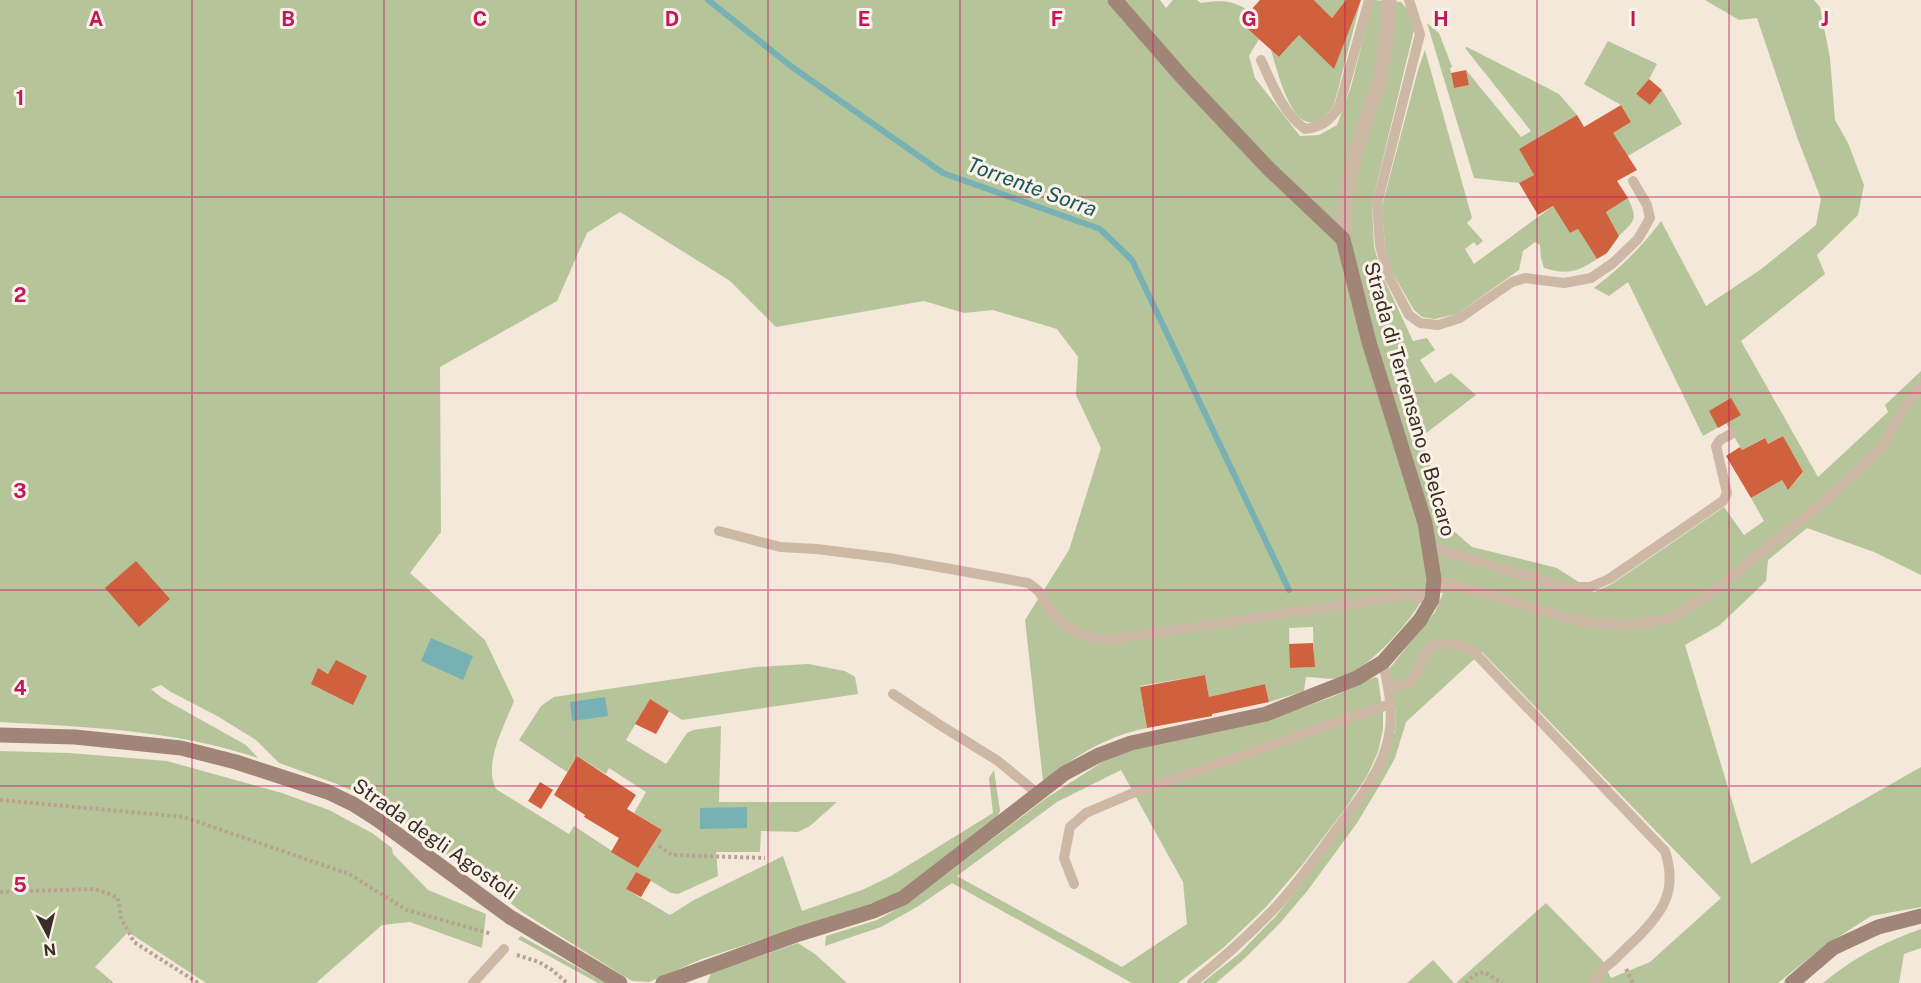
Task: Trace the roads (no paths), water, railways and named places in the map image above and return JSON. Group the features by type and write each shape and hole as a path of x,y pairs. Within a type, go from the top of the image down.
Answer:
{"street":[{"path":"1115,0 1183,78 1269,169 1343,240"},
{"path":"1343,240 1345,197 1357,147 1380,81 1388,29 1389,0"},
{"name":"Strada di Terrensano e Belcaro","path":"663,983 799,934 873,911 903,898 1065,773 1099,754 1131,743 1266,714 1357,678 1383,662 1420,620 1432,600 1434,579 1425,523 1369,342 1343,240"},
{"name":"Strada degli Agostoli","path":"0,735 75,737 180,748 236,762 328,792 366,812 517,922 620,983"},
{"path":"1792,983 1833,948 1878,927 1921,916"}],"lane":[{"path":"1262,60 1273,87 1297,124 1305,129 1318,128 1330,120 1339,107 1369,0"},
{"path":"1409,0 1420,34 1377,204 1380,246 1388,275 1409,315 1420,323 1438,325 1460,318 1512,282 1525,278 1564,283 1591,278 1613,263 1638,239 1650,218 1647,205 1634,181"},
{"path":"1434,579 1578,621 1631,627 1673,616 1708,595 1826,500 1883,447 1897,419 1921,385"},
{"path":"1430,547 1563,587 1590,587 1609,579 1724,501 1727,493 1716,446 1719,440 1731,434"},
{"path":"719,531 780,548 818,549 889,558 1028,583 1040,591 1050,609 1065,627 1089,638 1110,640 1408,595 1432,600"},
{"path":"1388,685 1401,686 1412,681 1424,655 1431,646 1461,644 1474,652 1665,851 1671,878 1668,896 1661,911 1650,925 1605,967 1594,983"},
{"path":"1192,983 1274,909 1372,778 1384,754 1389,734 1390,704 1383,662"},
{"path":"893,694 998,761 1038,794"},
{"path":"1074,884 1064,858 1070,827 1086,813 1133,793 1390,704"},
{"path":"473,983 504,949"}],"water":[{"path":"431,638 473,656 463,680 421,661"},
{"path":"605,697 608,716 572,721 570,702"},
{"path":"747,807 747,828 700,829 700,808"}],"waterway":[{"name":"Torrente Sorra","path":"708,0 792,67 943,173 1100,229 1132,260 1289,590"}]}
